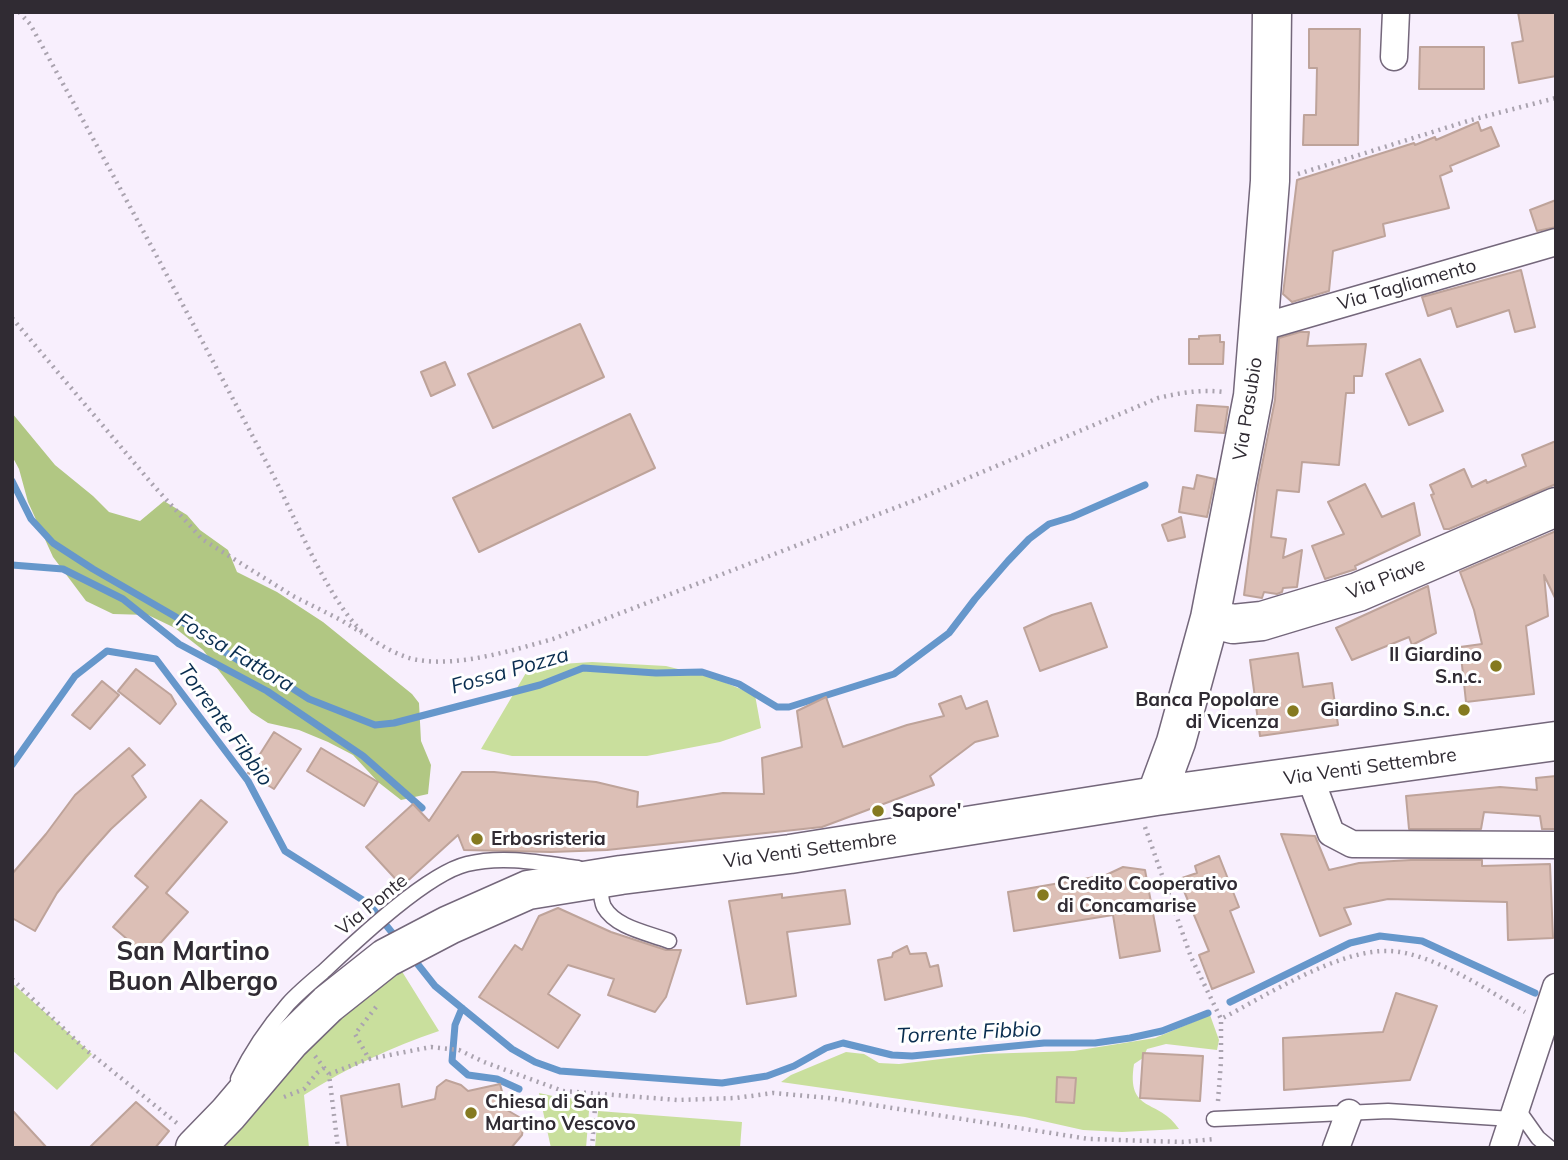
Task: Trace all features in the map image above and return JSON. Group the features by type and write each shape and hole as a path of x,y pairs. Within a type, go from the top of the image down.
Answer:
{"main road":[{"name":"Via Pasubio","path":"1149,809 1176,743 1210,618 1253,396 1270,181 1272,12"},
{"name":"Via Piave","path":"1210,618 1233,624 1262,621 1358,592 1556,507"},
{"name":"Via Venti Settembre","path":"209,1134 289,1041 328,1004 386,958 461,919 528,890 610,876 1149,809 1309,775 1556,741"}],"street":[{"path":"1394,57 1396,12"},
{"name":"Via Tagliamento","path":"1259,328 1556,242"},
{"path":"1309,775 1331,833 1352,844 1556,845"},
{"path":"1503,1148 1556,987"},
{"path":"1335,1148 1349,1113"}],"lane":[{"name":"Via Ponte","path":"209,1134 250,1054 288,1003 359,939 422,888 448,871 467,864 514,860 610,876"},
{"path":"610,876 603,904 608,912 623,924 669,941"},
{"path":"1214,1119 1388,1111 1514,1113 1549,1148"}],"path":[{"path":"19,12 30,24 106,161 272,473 327,584 347,614 369,638"},
{"path":"1270,181 1471,120 1556,98"},
{"path":"12,318 202,539 293,596 341,620 369,638 416,660 450,662 527,646 589,626 817,539 1158,398 1209,390 1253,396"},
{"path":"1149,809 1191,957 1220,1019 1220,1085 1211,1140"},
{"path":"1220,1019 1346,957 1390,951 1435,963 1527,1013"},
{"path":"12,979 92,1054 166,1116 209,1134"},
{"path":"369,1059 355,1034 383,998"},
{"path":"328,1074 369,1059 431,1047 459,1050 563,1091 677,1100 736,1098 773,1093 830,1098 1089,1139 1182,1142 1225,1139"},
{"path":"308,1048 328,1074 338,1148"},
{"path":"592,1148 596,1094"}],"green space":[{"path":"12,413 55,465 109,512 140,521 164,501 187,515 200,530 228,550 237,572 277,592 323,622 412,694 419,703 421,741 431,765 428,794 401,800 378,782 353,755 299,730 268,723 251,712 203,650 175,628 148,615 113,614 86,601 53,557 28,502 19,469 12,456"},
{"path":"592,662 666,666 714,678 755,695 761,728 720,742 647,756 512,756 481,749 530,666"},
{"path":"398,965 439,1031 370,1059 304,1095 309,1148 207,1148 207,1141"},
{"path":"12,983 92,1054 57,1090 12,1050"},
{"path":"1210,1015 1219,1040 1217,1050 1166,1044 1147,1049 1143,1058 1134,1064 1133,1080 1139,1098 1171,1119 1179,1129 1122,1132 1083,1130 1025,1117 781,1082 791,1075 846,1052 864,1054 879,1063 899,1064 983,1054 1074,1051 1155,1038"},
{"path":"539,1093 562,1098 590,1099 586,1148 551,1148"},
{"path":"598,1111 742,1122 740,1148 595,1148"}],"building":[{"path":"1518,12 1556,12 1556,76 1519,83 1512,43 1523,41"},
{"path":"1309,29 1360,29 1358,145 1303,145 1304,115 1316,115 1317,68 1309,68"},
{"path":"1420,47 1484,47 1484,89 1419,89"},
{"path":"1478,122 1481,131 1491,127 1499,146 1450,166 1452,171 1440,176 1449,208 1383,224 1385,236 1333,251 1329,291 1292,302 1283,294 1297,180 1414,143 1415,145 1435,137 1436,140"},
{"path":"1556,200 1556,227 1537,231 1530,210"},
{"path":"1521,270 1535,327 1515,332 1509,310 1457,327 1451,308 1428,316 1422,297"},
{"path":"580,324 604,377 493,428 468,374"},
{"path":"1309,332 1307,346 1366,344 1362,376 1354,376 1354,393 1346,393 1339,465 1302,462 1299,492 1277,490 1271,537 1286,539 1283,558 1302,550 1297,587 1283,588 1282,592 1277,594 1264,592 1262,598 1244,595 1258,485 1275,400 1279,338"},
{"path":"1220,335 1220,342 1224,342 1223,364 1189,364 1189,339"},
{"path":"1420,359 1443,411 1409,425 1386,374"},
{"path":"445,362 455,385 431,396 421,372"},
{"path":"1197,405 1228,407 1224,433 1195,431"},
{"path":"630,414 655,468 479,552 453,498"},
{"path":"1556,441 1556,484 1444,529 1430,485 1464,469 1472,487 1486,480 1487,483 1526,466 1522,455"},
{"path":"1197,475 1215,479 1207,517 1179,512 1183,487 1194,489"},
{"path":"1365,484 1382,517 1414,503 1420,535 1355,566 1356,569 1325,579 1312,546 1344,534 1328,502"},
{"path":"1181,517 1185,537 1168,541 1162,525"},
{"path":"1556,531 1556,600 1544,575 1548,616 1526,626 1534,694 1466,702 1460,647 1482,644 1474,610 1460,572"},
{"path":"1428,586 1436,633 1412,645 1409,637 1352,660 1336,628"},
{"path":"1091,603 1107,647 1040,671 1024,628 1052,615"},
{"path":"1298,653 1303,687 1332,683 1338,725 1260,736 1250,660"},
{"path":"136,669 171,695 176,704 160,724 118,691"},
{"path":"102,681 119,695 90,729 72,715"},
{"path":"961,696 966,709 987,701 998,736 975,742 930,776 934,785 822,827 607,850 551,852 464,850 458,835 402,886 366,847 413,804 429,821 462,772 494,772 596,782 638,792 637,807 723,793 764,794 762,758 802,747 797,711 826,697 843,747 907,725 944,716 939,704"},
{"path":"274,732 301,749 274,789 248,773"},
{"path":"129,748 145,765 132,776 146,797 111,829 86,857 57,893 35,931 12,918 12,874 75,795"},
{"path":"321,748 378,782 364,806 307,771"},
{"path":"1556,776 1556,829 1542,829 1540,816 1484,812 1481,829 1409,829 1406,796 1500,787 1537,790 1536,778"},
{"path":"201,800 227,822 166,893 188,912 148,957 113,927 148,887 135,876"},
{"path":"1281,834 1315,836 1329,870 1359,863 1411,860 1482,860 1482,866 1550,864 1553,938 1508,940 1507,902 1388,899 1344,908 1351,924 1320,936"},
{"path":"1219,856 1239,907 1230,911 1254,972 1212,989 1199,955 1209,951 1179,879 1197,873 1195,866"},
{"path":"1123,867 1145,870 1160,951 1120,958 1113,915 1014,931 1008,892 1106,875"},
{"path":"845,890 850,924 787,932 796,996 747,1004 729,901"},
{"path":"558,908 611,932 666,950 681,950 666,997 655,1012 608,995 614,979 568,965 548,994 580,1015 558,1048 479,997 515,945 522,950 539,916"},
{"path":"907,946 910,954 926,953 930,967 938,965 942,986 885,1000 878,960 892,957 893,953"},
{"path":"1396,993 1437,1006 1410,1080 1284,1090 1283,1038 1383,1032"},
{"path":"1143,1053 1203,1056 1200,1101 1140,1098"},
{"path":"1057,1077 1076,1078 1074,1103 1056,1102"},
{"name":"Chiesa di San Martino Vescovo","path":"446,1080 461,1085 468,1091 500,1084 507,1110 519,1117 523,1128 522,1135 511,1148 348,1148 341,1096 399,1084 402,1107 435,1099 437,1087"},
{"path":"136,1102 169,1131 155,1148 89,1148"},
{"path":"12,1110 47,1148 12,1148"}],"waterway":[{"name":"Fossa Pozza","path":"12,481 31,519 53,543 176,617 246,665 281,681 309,699 375,725 394,723 540,685 583,668 656,673 702,672 739,684 777,707 789,707 894,674 949,633 975,599 1029,539 1049,524 1072,517 1145,485"},
{"name":"Fossa Fattora","path":"12,565 63,569 123,599 179,644 267,691 363,756 422,808"},
{"name":"Torrente Fibbio","path":"12,765 75,676 107,651 156,659 248,781 285,851 369,904 398,940"},
{"name":"Torrente Fibbio","path":"1230,1002 1350,943 1380,936 1422,941 1535,993"},
{"name":"Torrente Fibbio","path":"412,957 435,986 512,1049 535,1062 560,1071 722,1083 767,1076 794,1066 826,1048 843,1043 892,1055 912,1056 1044,1043 1095,1043 1162,1031 1208,1013"},
{"name":"Torrente Fibbio","path":"462,1008 455,1025 452,1061 468,1075 497,1079 519,1089"}],"place":[{"name":"Il Giardino S.n.c.","path":"1496,666"},
{"name":"Giardino S.n.c.","path":"1464,710"},
{"name":"Banca Popolare di Vicenza","path":"1293,711"},
{"name":"Sapore'","path":"878,811"},
{"name":"Erbosristeria","path":"477,839"},
{"name":"Credito Cooperativo di Concamarise","path":"1043,895"},
{"name":"Chiesa di San Martino Vescovo","path":"471,1113"}],"district":[{"name":"San Martino Buon Albergo","path":"193,967"}]}
